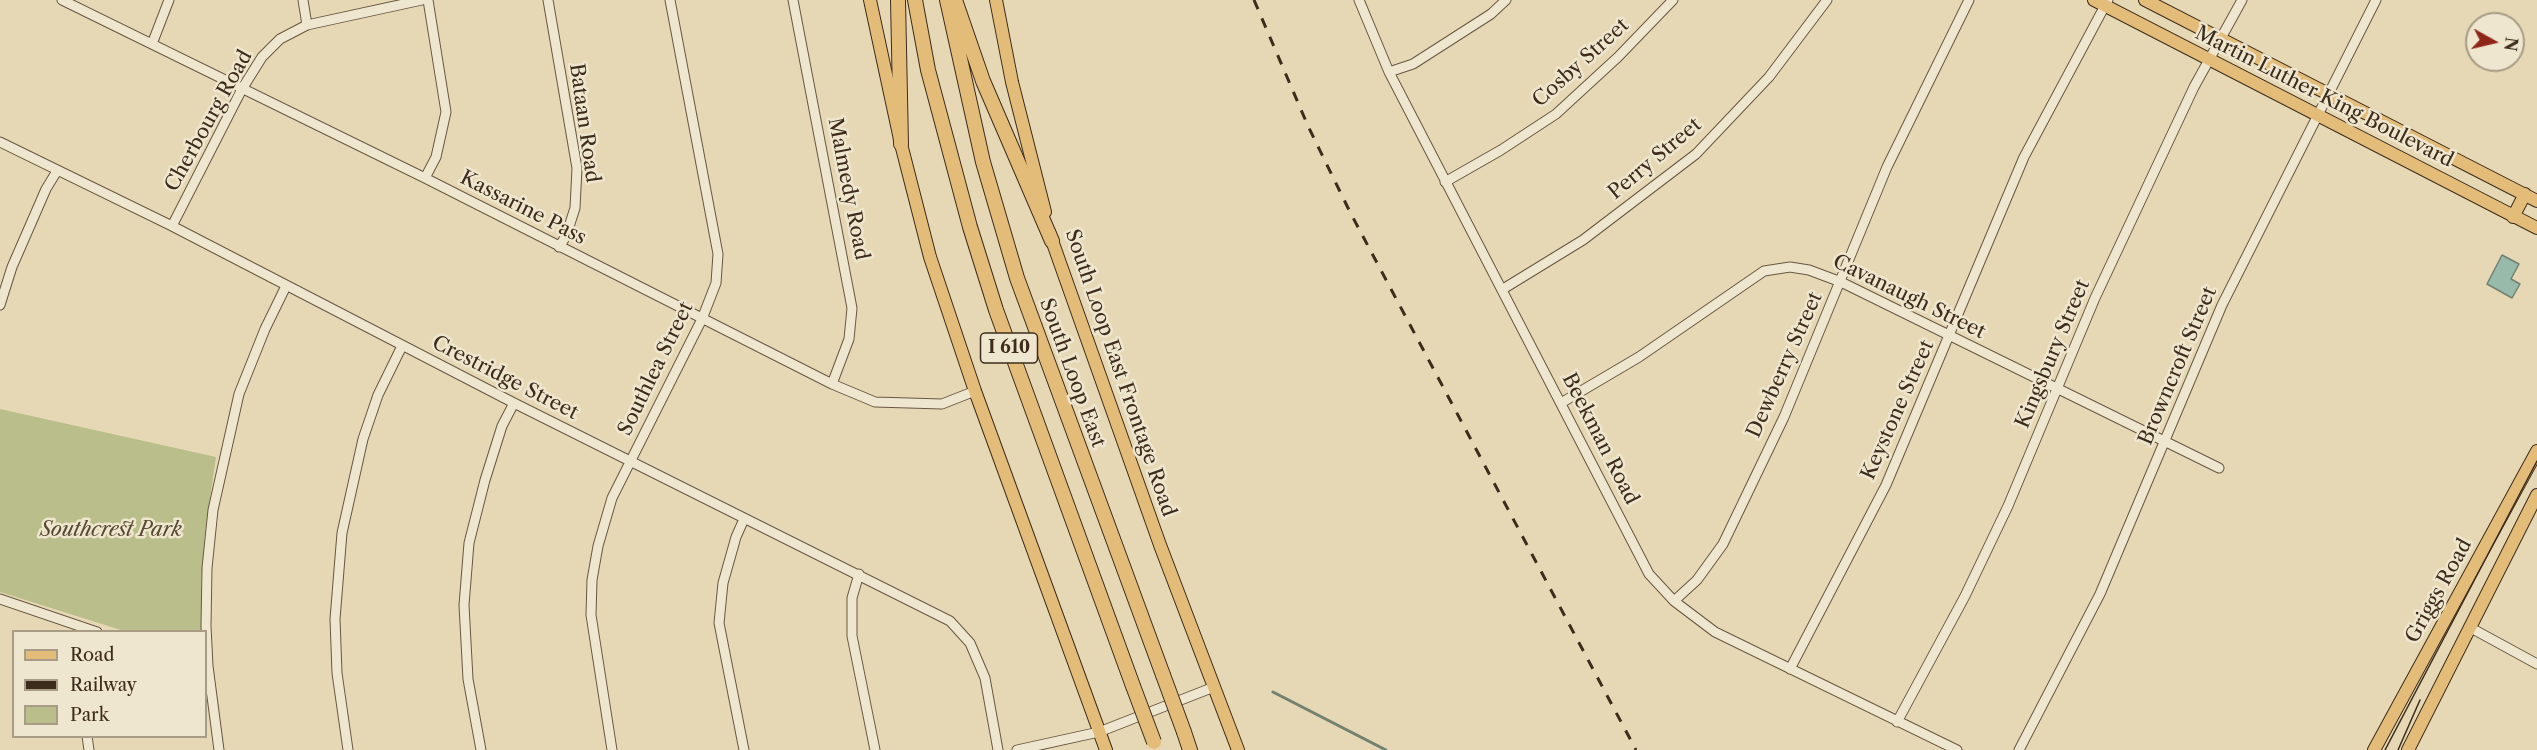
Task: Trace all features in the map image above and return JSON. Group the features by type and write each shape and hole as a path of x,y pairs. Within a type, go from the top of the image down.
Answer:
{"highway":[{"path":"898,0 901,144"},
{"name":"I 610","path":"915,0 928,70 970,227 996,310 1156,746"},
{"name":"South Loop East","path":"947,0 983,162 1017,278 1190,750"},
{"path":"955,0 983,81 1052,242"}],"main road":[{"path":"870,0 901,144 930,257 975,391 1106,750"},
{"name":"South Loop East Frontage Road","path":"996,0 1012,82 1052,242 1160,545 1238,750"},
{"name":"Martin Luther King Boulevard","path":"2145,0 2537,201"},
{"name":"Martin Luther King Boulevard","path":"2102,2 2537,228"},
{"path":"2426,171 2435,150"},
{"path":"2512,216 2525,194"},
{"name":"Griggs Road","path":"2374,750 2537,451"},
{"path":"2408,750 2537,495"}],"street":[{"name":"Kassarine Pass","path":"62,0 424,178 832,384 874,402 911,405 942,404 975,391"},
{"path":"152,44 169,0"},
{"path":"303,0 307,25"},
{"name":"Cherbourg Road","path":"172,226 242,89 262,57 280,39 307,25 422,0"},
{"path":"424,178 436,157 446,112 428,0"},
{"name":"Bataan Road","path":"548,0 576,168 575,208 566,236 559,247"},
{"name":"Southlea Street","path":"612,750 591,615 592,580 598,546 612,498 702,319 716,283 718,254 670,0"},
{"name":"Malmedy Road","path":"793,0 852,308 849,339 832,384"},
{"name":"Beekman Road","path":"1359,0 1389,72 1649,574 1674,601 1715,632 1958,750"},
{"path":"1389,72 1413,64 1491,14 1506,0"},
{"name":"Cosby Street","path":"1445,182 1501,150 1556,114 1618,57 1673,0"},
{"name":"Perry Street","path":"1503,289 1583,240 1696,154 1769,77 1827,0"},
{"name":"Dewberry Street","path":"1674,601 1697,580 1723,544 1784,417 1887,167 1969,0"},
{"name":"Kingsbury Street","path":"1897,722 1970,586 2008,506 2095,298 2164,149 2242,0"},
{"name":"Browncroft Street","path":"2019,750 2100,594 2222,305 2376,0"},
{"name":"Keystone Street","path":"1790,669 1886,485 2024,157 2102,2"},
{"name":"Crestridge Street","path":"0,142 172,226 514,403 950,621 970,643 985,678 998,750"},
{"path":"0,304 12,267 46,189 57,171"},
{"name":"Cavanaugh Street","path":"1561,403 1639,357 1764,271 1790,267 1809,270 1841,282 2219,468"},
{"path":"219,750 207,665 207,568 213,510 239,394 265,328 286,286"},
{"path":"348,750 337,673 335,619 342,533 363,439 378,395 402,346"},
{"path":"481,750 468,679 464,605 469,543 498,437 514,403"},
{"path":"744,519 736,537 723,583 719,623 744,750"},
{"path":"859,574 852,598 852,636 875,750"},
{"path":"0,599 78,628"},
{"path":"2471,628 2537,664"},
{"path":"1017,750 1099,732 1214,687"}],"green space":[{"name":"Southcrest Park","path":"0,409 216,457 205,533 201,583 201,630 121,630 0,592"}],"shaded area":[{"path":"2502,255 2519,264 2511,279 2520,284 2512,298 2487,284"}],"waterway":[{"path":"1273,692 1386,750"}],"tram line":[{"path":"2385,750 2537,461"},
{"path":"2398,750 2420,700"}],"railway":[{"path":"1254,0 1308,126 1350,212 1636,750"}]}
